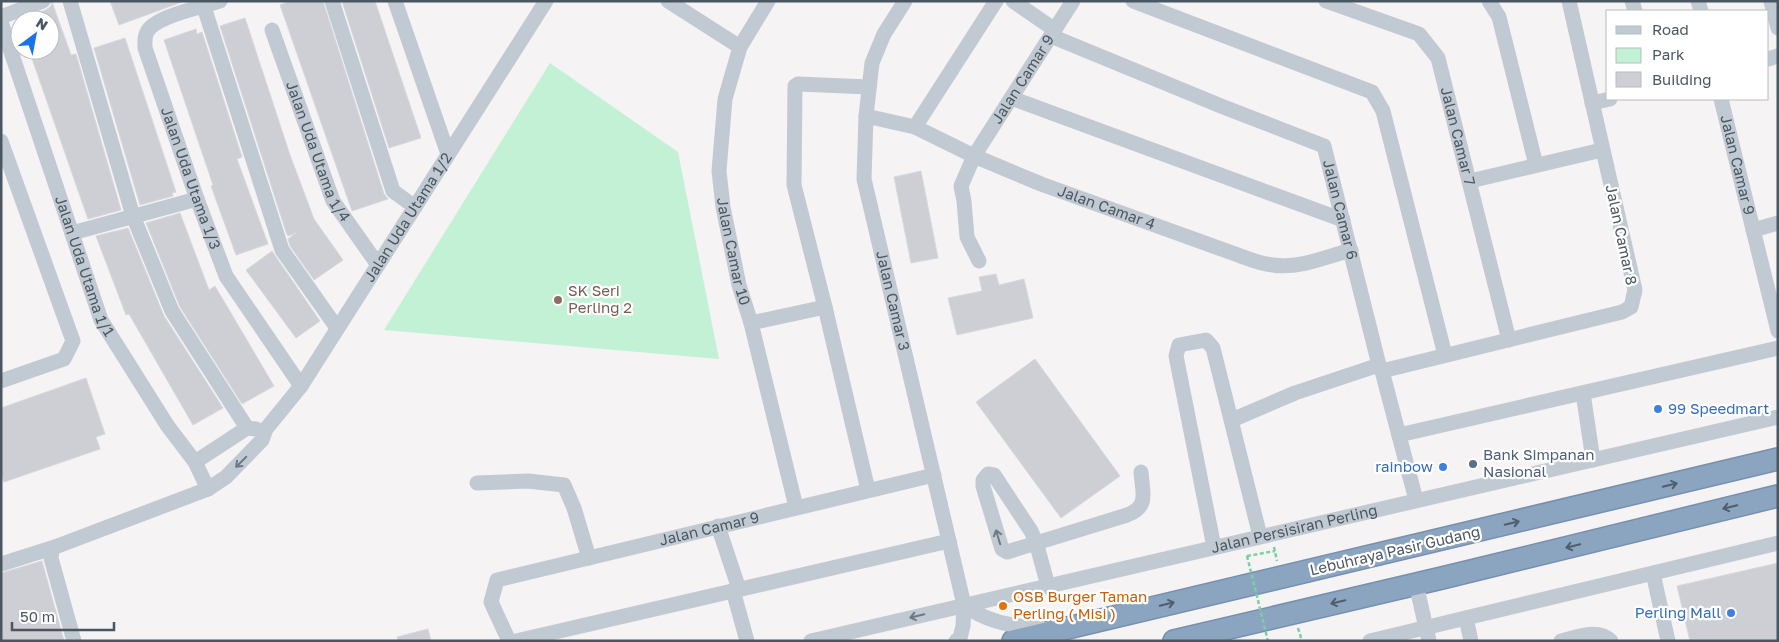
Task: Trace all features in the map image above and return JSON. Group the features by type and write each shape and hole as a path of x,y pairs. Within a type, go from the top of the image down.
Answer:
{"highway":[{"name":"Lebuhraya Pasir Gudang","path":"1013,641 1778,459"},
{"path":"1175,641 1778,496"}],"street":[{"path":"1,17 43,1"},
{"path":"70,1 133,216 172,311 247,428"},
{"name":"Jalan Uda Utama 1/3","path":"220,1 161,20 147,30 145,48 226,276 301,386"},
{"path":"332,1 392,191 415,207"},
{"path":"395,1 448,154"},
{"name":"Jalan Uda Utama 1/2","path":"208,489 226,477 262,440 266,429 301,386 546,1"},
{"path":"668,1 740,47"},
{"name":"Jalan Camar 10","path":"768,1 740,47 726,99 719,171 723,207 735,266 796,507"},
{"name":"Jalan Camar 3","path":"905,1 876,48 872,63 866,116 864,179 964,605 963,626 960,638 956,641"},
{"path":"915,127 996,1"},
{"path":"1013,1 1053,33"},
{"name":"Jalan Camar 9","path":"979,261 967,237 961,186 974,156 1073,1"},
{"path":"1133,1 1372,92 1383,111 1445,355"},
{"name":"Jalan Camar 7","path":"1326,1 1364,8 1419,34 1438,58 1509,340"},
{"path":"1488,1 1499,17 1536,166"},
{"name":"Jalan Camar 8","path":"1232,420 1295,393 1381,368 1509,340 1622,312 1630,307 1635,290 1569,1"},
{"path":"1771,1 1778,28"},
{"path":"204,7 282,250 337,328"},
{"name":"Jalan Uda Utama 1/1","path":"1,22 101,320 167,425 195,462 208,489"},
{"name":"Jalan Uda Utama 1/4","path":"272,30 334,201 378,265"},
{"name":"Jalan Camar 6","path":"1053,33 1221,106 1324,146 1416,500"},
{"path":"868,490 794,185 795,86 798,84 869,87"},
{"path":"1011,98 1342,220"},
{"path":"1592,103 1606,100"},
{"name":"Jalan Camar 9","path":"1722,100 1753,230"},
{"name":"Jalan Camar 4","path":"866,116 915,127 974,156 1041,184 1238,256 1272,265 1298,264 1351,250"},
{"path":"1,141 73,341 64,359 1,381"},
{"path":"1470,181 1602,150"},
{"path":"72,234 198,199"},
{"path":"1778,224 1753,230 1778,330"},
{"path":"750,323 825,307"},
{"path":"1214,547 1176,356 1179,345 1206,340 1213,348 1260,536"},
{"path":"1399,435 1778,348"},
{"path":"1582,393 1593,460"},
{"name":"Jalan Persisiran Perling","path":"811,641 1778,417"},
{"path":"195,462 247,428 266,429"},
{"path":"1048,586 1036,542 1032,531 994,475 988,474 983,480 983,486 1002,549 1007,552 1036,542 1137,510 1143,500 1141,472"},
{"name":"Jalan Camar 9","path":"509,641 491,602 492,592 497,580 934,475"},
{"path":"477,483 528,481 564,485 574,508 589,558"},
{"path":"1,564 55,547 208,489"},
{"path":"718,526 738,586 734,594 747,641"},
{"path":"516,641 949,541"},
{"path":"1370,641 1427,634 1466,618 1778,543"},
{"path":"55,547 51,558 74,641"},
{"path":"1653,573 1668,641"},
{"path":"1416,584 1427,634"},
{"path":"964,605 978,616 995,622 1051,631"},
{"path":"1466,618 1471,641"},
{"path":"1561,641 1589,634 1602,634 1611,641"}],"path":[{"path":"1268,641 1247,556 1275,551"}],"green space":[{"path":"550,63 678,152 719,359 384,330"}],"building":[{"path":"110,1 182,1 182,2 119,25"},
{"path":"290,1 323,1 384,194 388,199 352,211 280,5"},
{"path":"342,1 375,1 421,138 389,148"},
{"path":"52,2 55,10 46,10 51,6"},
{"path":"245,18 290,155 314,219 343,260 314,280 290,246 288,239 296,233 288,236 286,232 220,26"},
{"path":"60,24 71,55 76,54 121,210 88,219 32,60 60,60"},
{"path":"196,29 197,34 202,32 242,157 237,159 268,244 236,255 211,186 213,185 164,40"},
{"path":"125,38 176,192 172,193 173,196 140,205 94,48"},
{"path":"921,171 938,258 911,263 894,177"},
{"path":"180,213 209,290 215,286 274,386 242,404 180,307 146,223"},
{"path":"128,228 164,316 223,408 193,425 129,314 126,315 96,236"},
{"path":"272,251 320,321 296,338 246,270"},
{"path":"996,274 999,285 1024,279 1033,318 957,335 948,298 982,291 979,277"},
{"path":"1035,359 1120,476 1061,518 976,402"},
{"path":"86,378 105,434 96,437 100,449 4,482 1,474 1,408"},
{"path":"42,561 64,641 1,641 1,573"},
{"name":"Perling Mall","path":"1778,563 1778,641 1690,641 1677,586"},
{"path":"428,629 431,641 398,641 397,637"}],"place":[{"name":"SK Seri Perling 2","path":"558,300"},
{"name":"99 Speedmart","path":"1658,409"},
{"name":"Bank Simpanan Nasional","path":"1473,464"},
{"name":"rainbow","path":"1443,467"},
{"name":"OSB Burger Taman Perling ( Misi )","path":"1003,606"},
{"name":"Perling Mall","path":"1731,613"}]}
